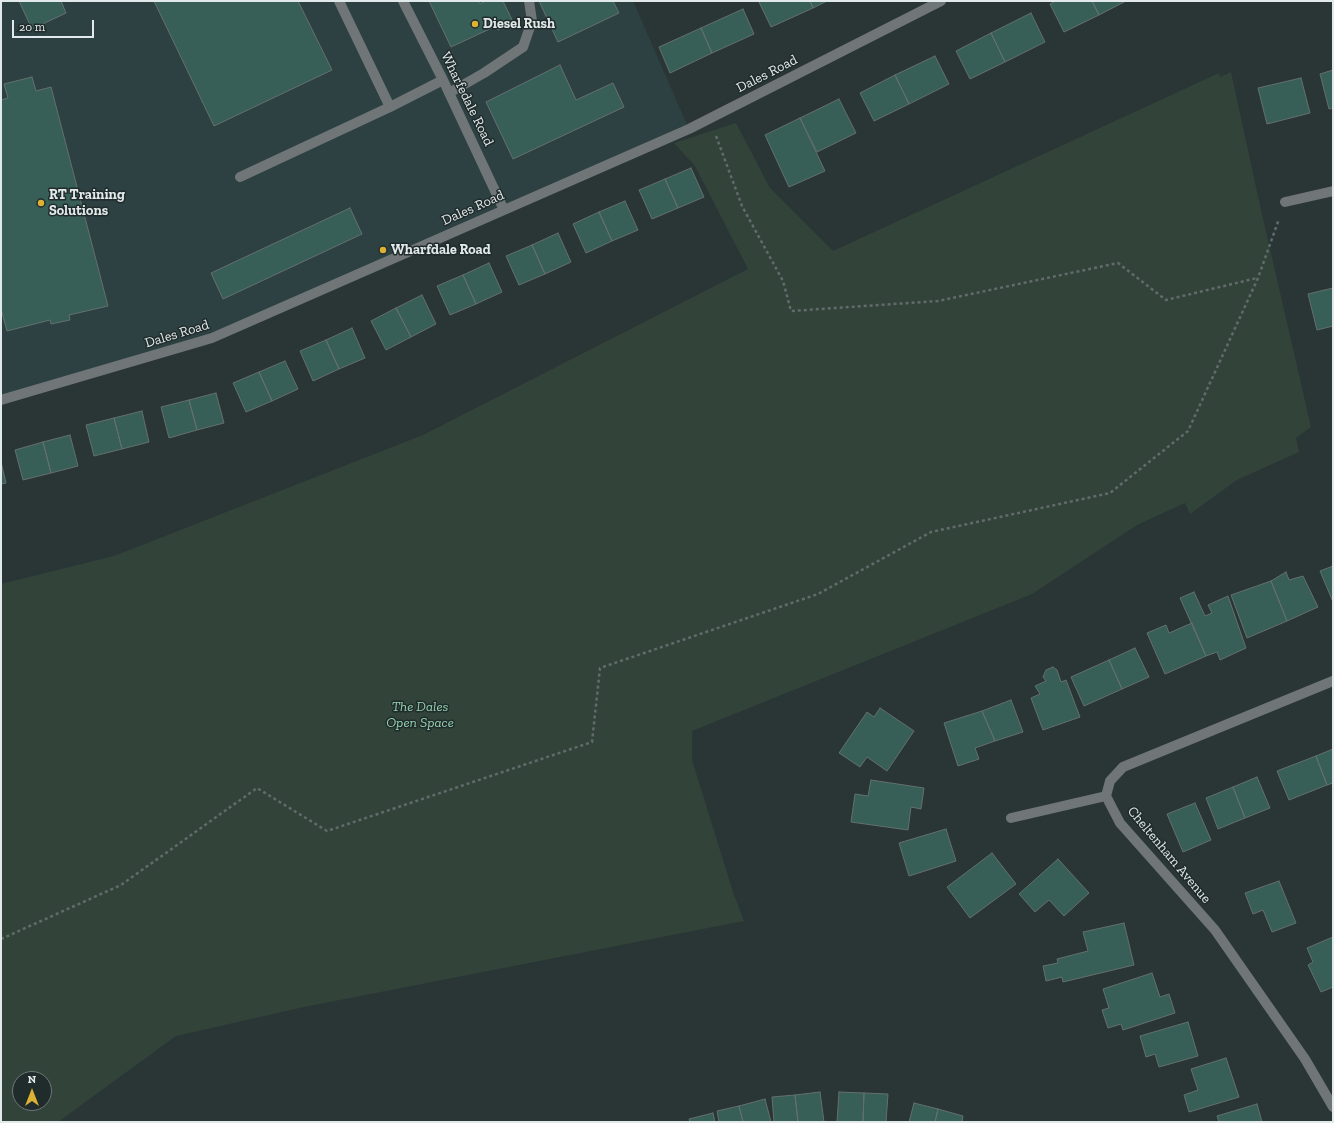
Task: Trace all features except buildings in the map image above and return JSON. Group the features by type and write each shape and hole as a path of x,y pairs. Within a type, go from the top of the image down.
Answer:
{"street":[{"path":"339,1 390,107"},
{"name":"Wharfedale Road","path":"403,1 443,80 504,210"},
{"path":"449,93 484,73 523,47 532,21 529,1"},
{"name":"Dales Road","path":"1,400 212,338 710,119 941,1"},
{"path":"240,177 390,107 443,80"},
{"path":"1285,202 1333,191"},
{"path":"1011,818 1106,796 1110,781 1124,767 1333,681"},
{"name":"Cheltenham Avenue","path":"1106,796 1120,823 1215,930 1306,1059 1333,1107"}],"path":[{"path":"710,119 742,206 783,281 791,311 938,300 1118,263 1166,300 1258,278"},
{"path":"1,938 121,885 257,788 327,831 592,742 600,668 818,594 931,532 1110,493 1188,431 1258,278 1285,202"}],"shaded area":[{"path":"1,1 633,1 689,129 212,338 1,400"}],"green space":[{"name":"The Dales Open Space","path":"1231,72 1311,427 1296,438 1299,452 1237,480 1190,514 1185,503 1137,525 1032,594 692,731 692,760 733,892 744,921 304,1007 176,1036 58,1122 1,1122 1,584 114,556 423,435 748,269 695,166 674,143 736,123 770,188 833,251 1219,73 1220,77"}],"place":[{"name":"Diesel Rush","path":"475,24"},
{"name":"RT Training Solutions","path":"41,203"},
{"name":"Wharfdale Road","path":"383,250"}]}
